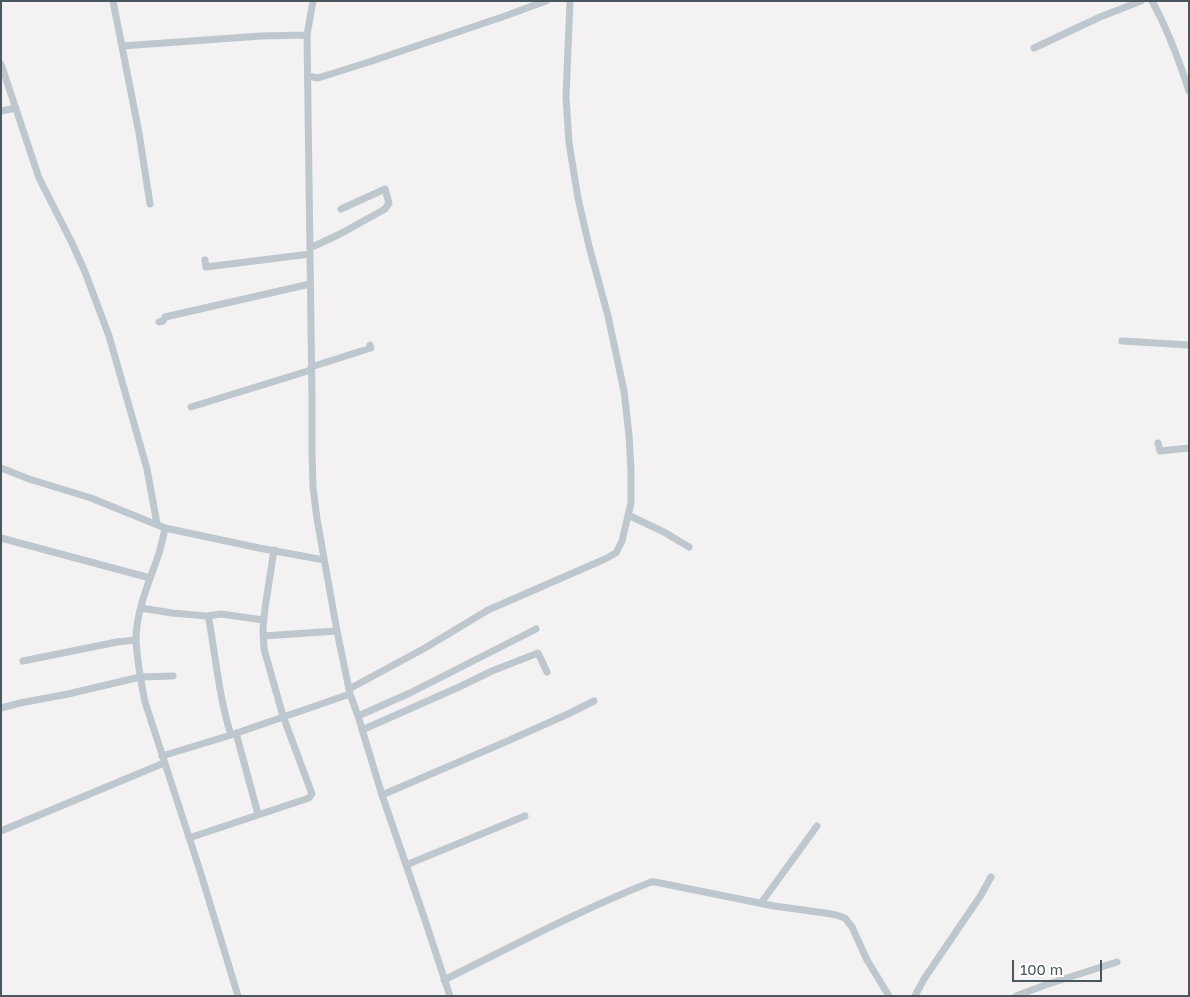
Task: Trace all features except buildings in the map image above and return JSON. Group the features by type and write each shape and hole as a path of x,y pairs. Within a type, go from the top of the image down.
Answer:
{"street":[{"path":"113,1 139,133 150,204"},
{"path":"313,1 307,35 313,487 324,560 350,691 382,795 450,996"},
{"path":"308,76 318,78 546,1"},
{"path":"1,831 163,760 350,691 488,610 616,553 622,541 631,503 629,435 624,391 608,316 588,246 569,143 566,97 570,1"},
{"path":"1034,48 1100,17 1140,1"},
{"path":"1152,1 1179,59 1189,91"},
{"path":"122,46 261,36 307,35"},
{"path":"2,67 39,178 82,265 109,336 147,469 157,524"},
{"path":"1,111 16,108"},
{"path":"205,260 206,267 310,251 385,209 389,203 384,189 341,209"},
{"path":"159,322 163,322 165,317 310,284"},
{"path":"1122,341 1189,345"},
{"path":"191,407 371,348 370,344"},
{"path":"1158,443 1160,451 1189,448"},
{"path":"1,468 29,479 91,498 165,528 324,560"},
{"path":"628,515 664,532 689,547"},
{"path":"165,528 158,558 146,589 138,620 136,640 140,677 145,702 201,874 238,996"},
{"path":"1,538 150,578"},
{"path":"189,838 309,798 312,794 283,716 263,636 264,608 274,550"},
{"path":"141,608 172,613 207,616 221,614 264,620"},
{"path":"207,616 225,716 234,734 258,814"},
{"path":"358,716 410,693 536,629"},
{"path":"263,636 337,631"},
{"path":"23,661 136,640"},
{"path":"362,730 492,671 538,653 547,672"},
{"path":"1,708 20,702 68,694 140,677 173,676"},
{"path":"382,795 512,740 594,701"},
{"path":"406,865 525,816"},
{"path":"761,903 817,826"},
{"path":"915,996 924,979 981,895 991,876"},
{"path":"444,980 536,934 651,882 666,883 774,906 845,918 852,927 867,960 889,996"},
{"path":"1016,996 1117,962"}]}
